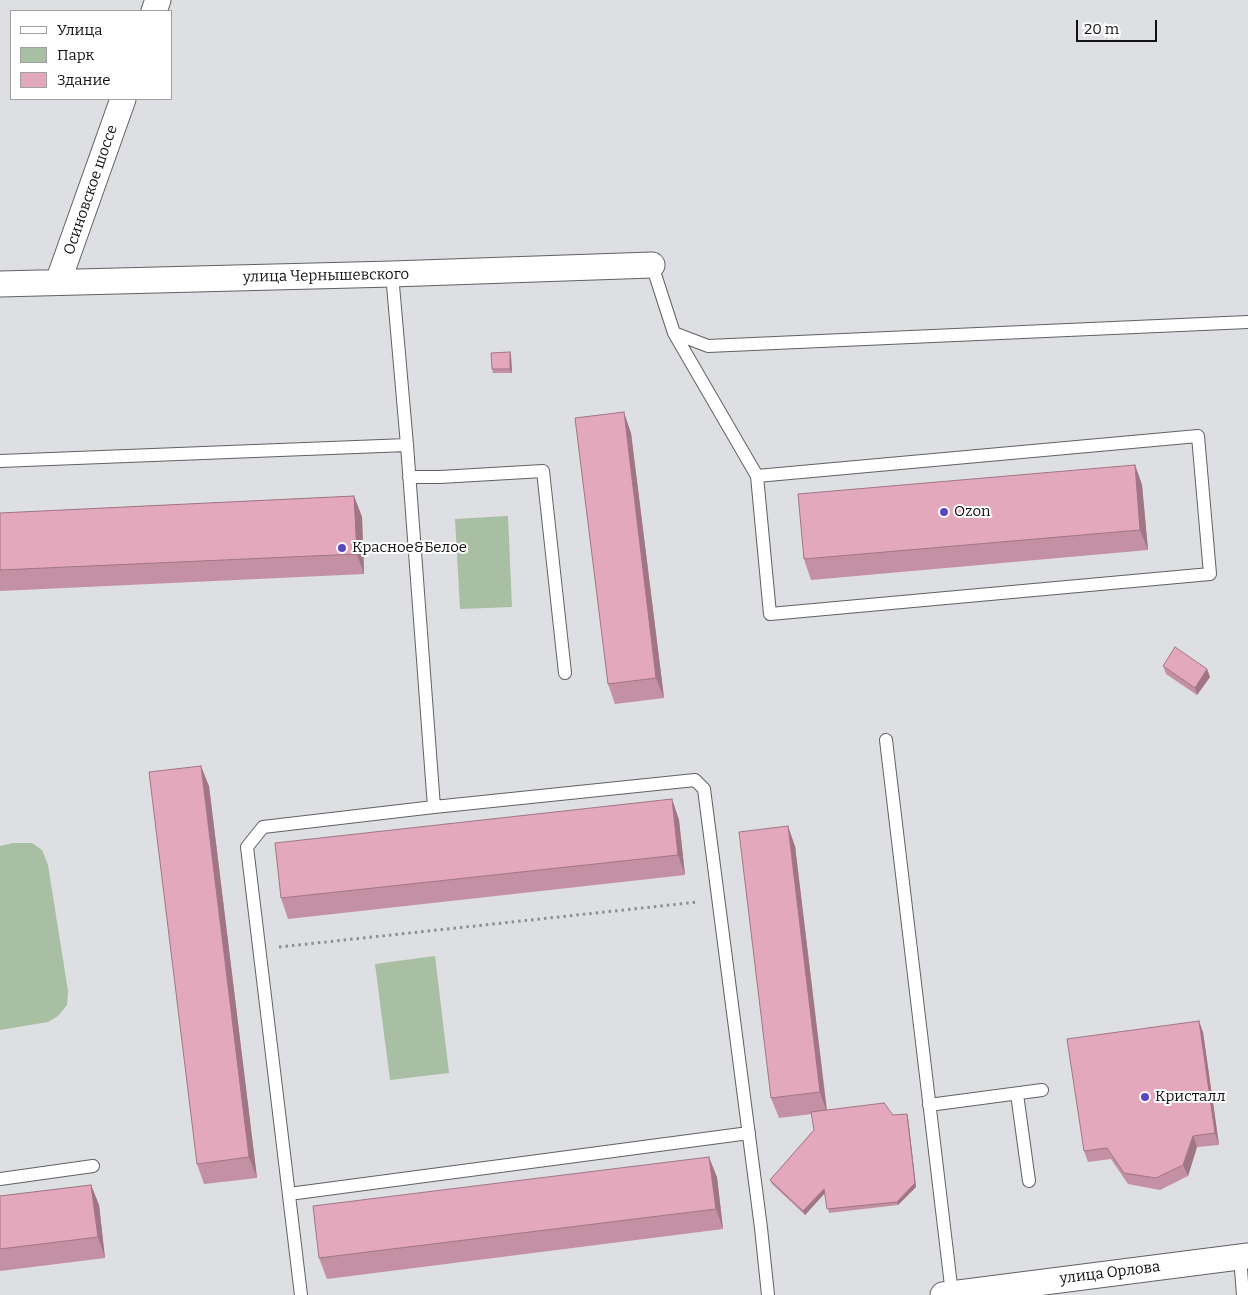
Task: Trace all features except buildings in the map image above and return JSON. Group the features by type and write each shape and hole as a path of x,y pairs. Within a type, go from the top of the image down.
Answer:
{"street":[{"name":"Осиновское шоссе","path":"58,282 123,100"},
{"name":"улица Чернышевского","path":"0,284 652,265"},
{"name":"улица Орлова","path":"947,1294 1244,1256"}],"lane":[{"path":"652,265 674,333 757,476 770,614 1210,574 1198,436 757,476"},
{"path":"392,274 434,807"},
{"path":"674,333 708,346 1248,322"},
{"path":"0,461 406,445"},
{"path":"409,477 543,471 565,673"},
{"path":"886,740 929,1106 947,1294"},
{"path":"301,1295 247,847 263,827 695,780 704,789 768,1295"},
{"path":"929,1106 1042,1090"},
{"path":"1017,1094 1029,1181"},
{"path":"289,1194 749,1133"},
{"path":"0,1180 93,1166"},
{"path":"1243,1295 1244,1256"}],"path":[{"path":"259,949 718,900"}],"green space":[{"path":"508,516 512,607 460,609 455,519"},
{"path":"13,843 32,843 42,850 48,865 68,991 67,1005 58,1016 48,1022 0,1030 0,846"},
{"path":"435,956 449,1073 390,1080 375,964"}],"place":[{"name":"Ozon","path":"944,512"},
{"name":"Красное&Белое","path":"342,548"},
{"name":"Кристалл","path":"1145,1097"}]}
